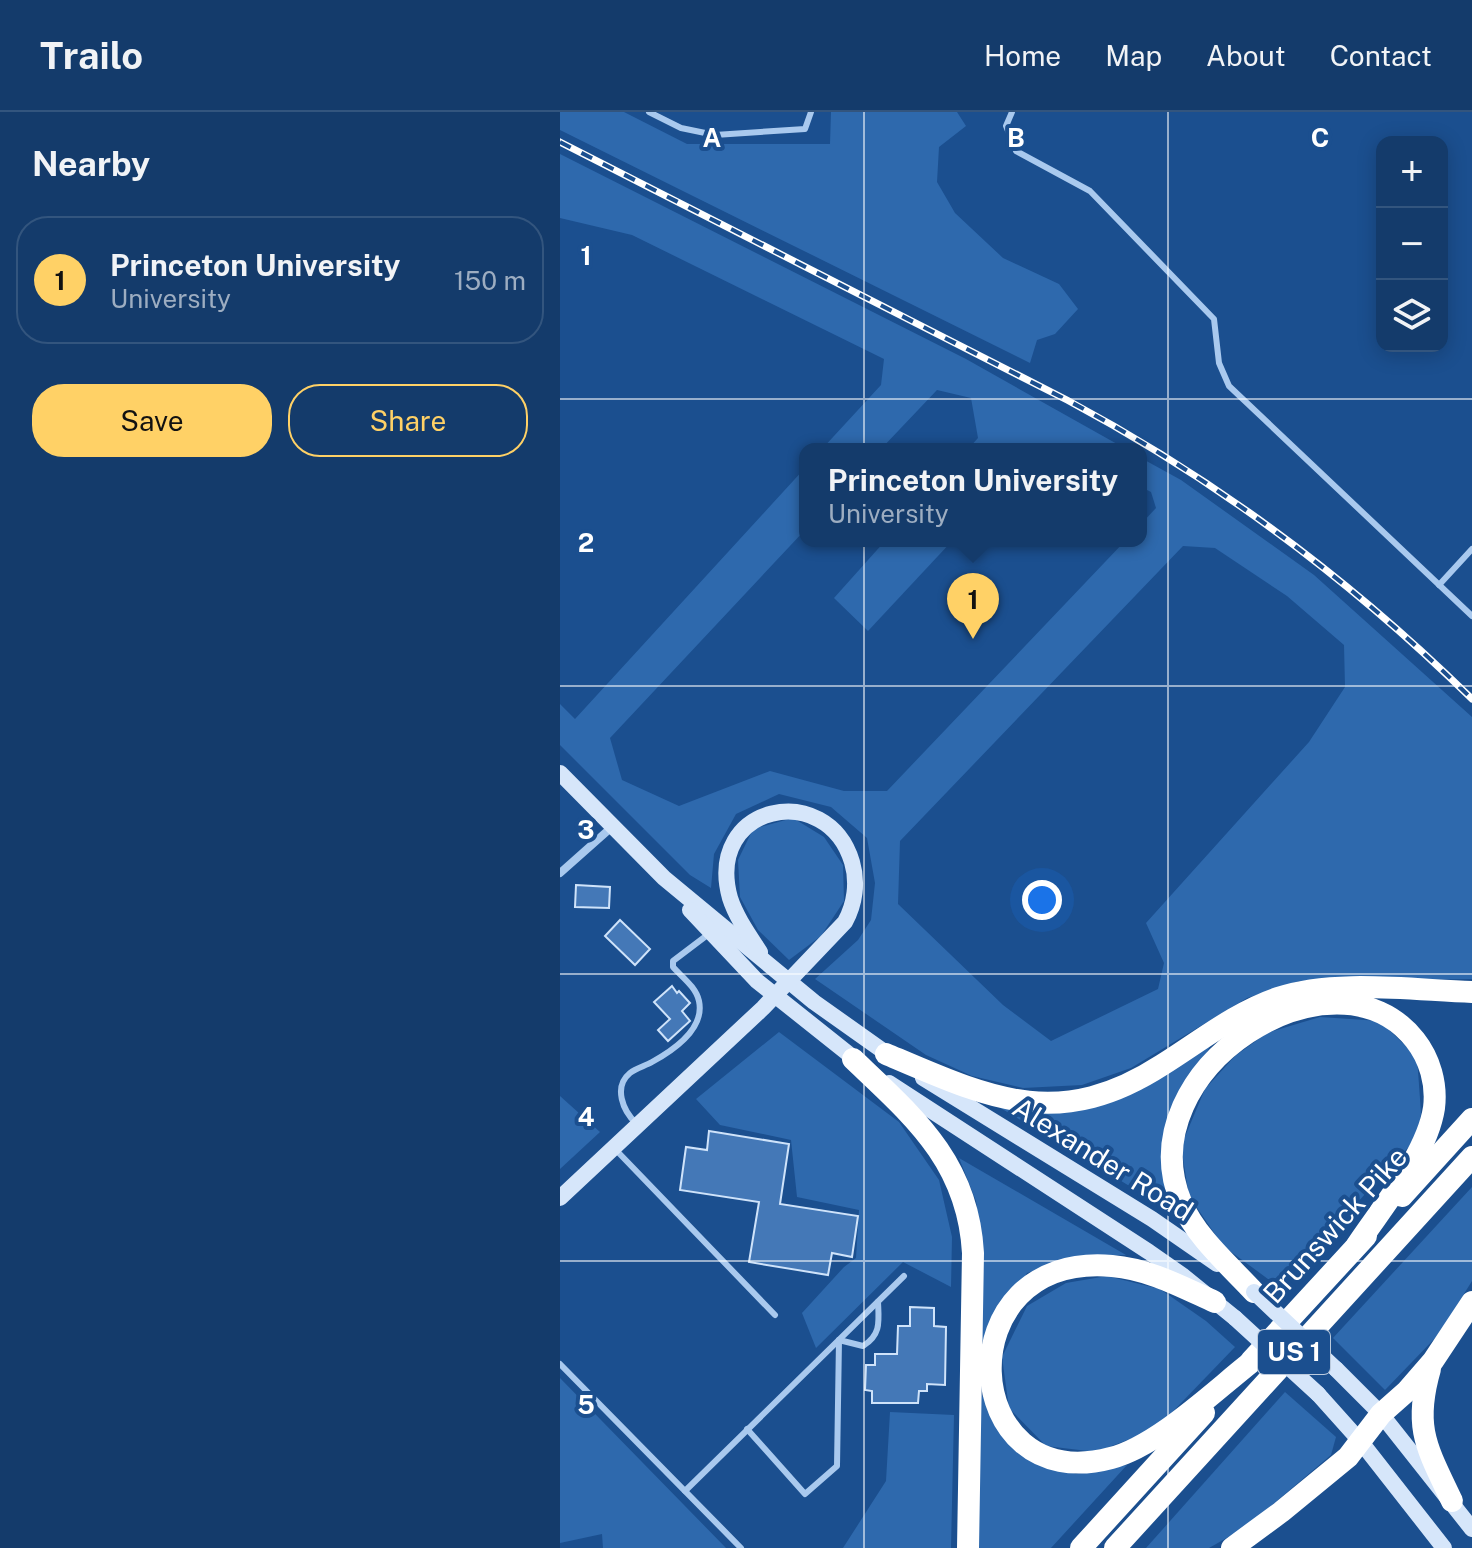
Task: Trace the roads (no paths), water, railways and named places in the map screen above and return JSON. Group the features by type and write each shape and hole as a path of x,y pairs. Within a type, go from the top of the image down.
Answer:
{"highway":[{"path":"886,1054 991,1096 1022,1102 1054,1103 1100,1096 1128,1085 1250,1010 1289,995 1331,988 1472,992"},
{"path":"1254,1292 1186,1213 1171,1166 1175,1129 1184,1104 1198,1080 1228,1047 1241,1036 1271,1020 1318,1006 1362,1007 1390,1018 1420,1046 1433,1078 1433,1112 1420,1148 1357,1245"},
{"path":"853,1059 920,1124 940,1149 961,1188 968,1213 973,1253 968,1548"},
{"name":"Brunswick Pike","path":"1081,1548 1472,1119"},
{"name":"Brunswick Pike","path":"1115,1548 1472,1157"},
{"path":"1215,1302 1153,1275 1116,1266 1074,1267 1046,1277 1014,1302 995,1337 989,1372 998,1409 1010,1430 1041,1453 1072,1462 1102,1460 1123,1455 1156,1436 1250,1363"},
{"path":"1232,1548 1348,1457 1381,1414 1407,1391 1433,1361 1472,1302"},
{"path":"1433,1361 1421,1409 1422,1429 1452,1501"}],"main road":[{"name":"Alexander Road","path":"560,773 664,878 710,933 775,996 853,1059 1149,1252 1235,1318 1318,1394 1361,1442 1444,1548"},
{"path":"560,1198 775,996 845,922 855,888 851,858 842,841 827,826 799,813 778,811 758,817 742,830 728,853 726,869 730,898 767,964"},
{"name":"Alexander Road","path":"664,878 788,981 886,1054 1152,1219 1254,1292 1381,1414 1472,1529"}],"street":[{"path":"560,873 613,826"}],"lane":[{"path":"649,112 681,128 715,135 805,129 811,112"},
{"path":"1012,112 1006,126 1016,151 1090,191 1214,319 1219,363 1229,386 1472,616"},
{"path":"1439,585 1472,549"},
{"path":"638,1125 623,1108 621,1096 624,1081 630,1073 669,1051 692,1031 700,1003 694,989 673,967 673,961 710,933"},
{"path":"614,1148 775,1315"},
{"path":"685,1491 904,1276"},
{"path":"839,1340 863,1346 875,1339 880,1326 878,1301"},
{"path":"747,1429 805,1494 837,1466 839,1340"},
{"path":"560,1364 741,1548"}],"railway":[{"path":"560,142 1067,400 1142,443"},
{"path":"1147,446 1229,498 1330,573 1472,699"}],"place":[{"name":"Princeton University","path":"973,639"}]}
